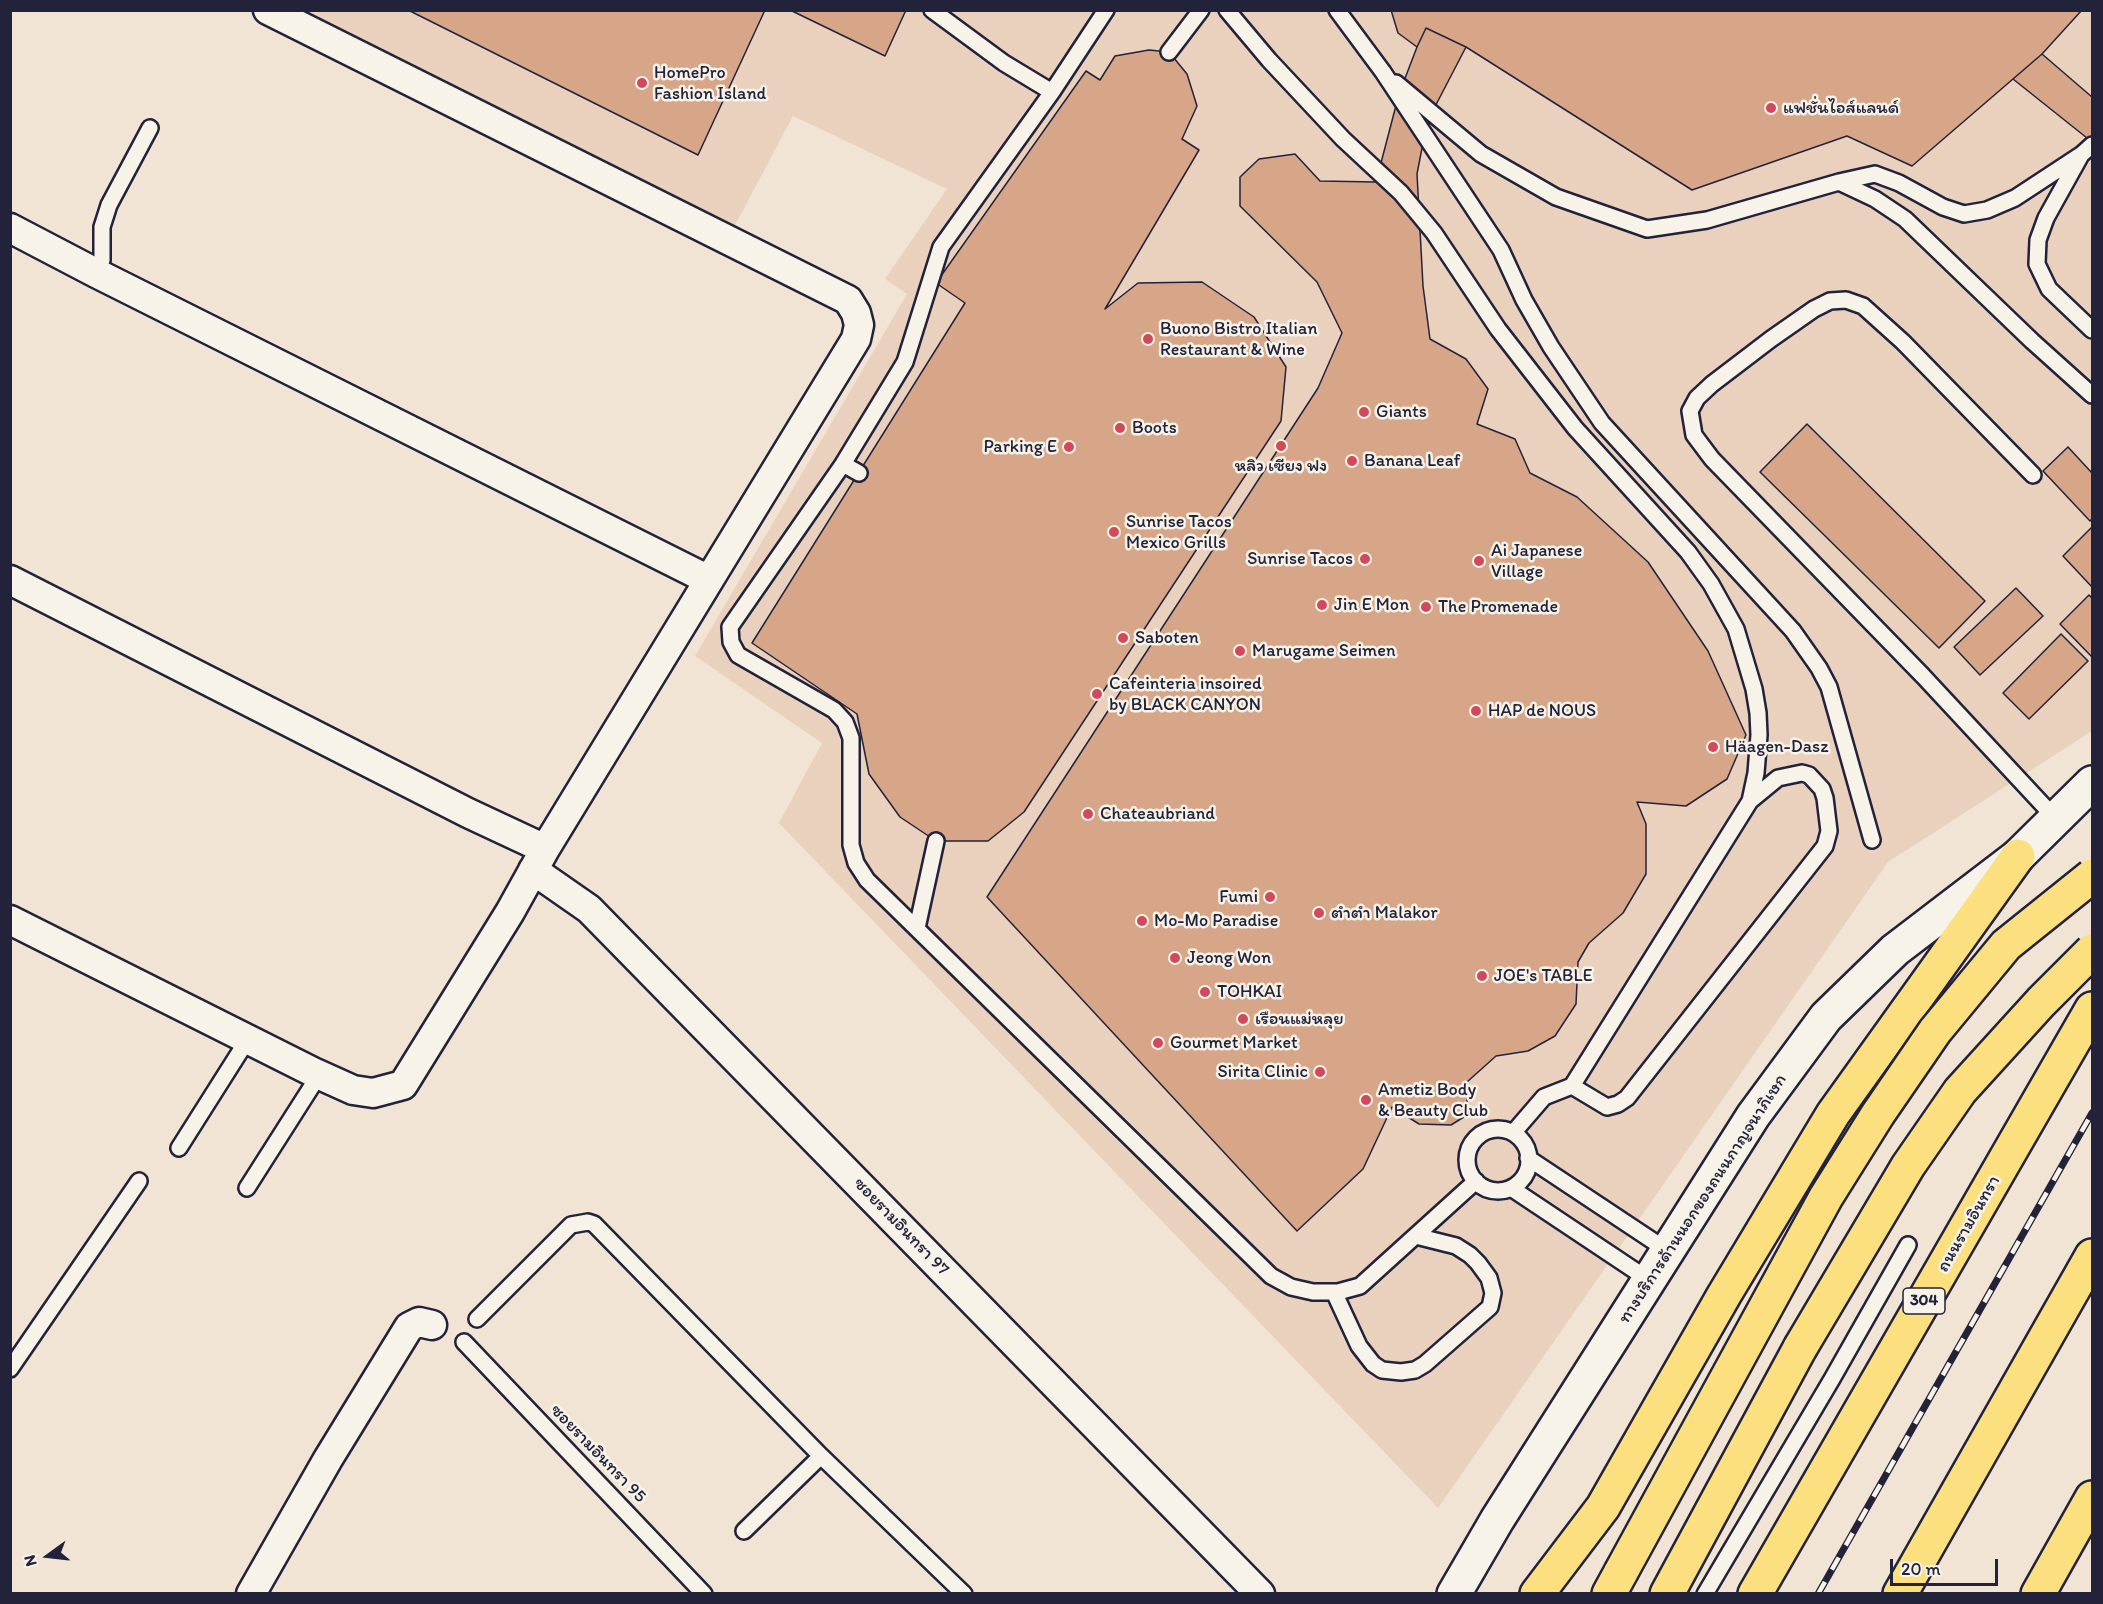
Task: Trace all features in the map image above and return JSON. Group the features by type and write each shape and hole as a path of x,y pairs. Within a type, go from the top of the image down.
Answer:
{"main road":[{"name":"ทางบริการด้านนอกของถนนกาญจนาภิเษก","path":"1454,1593 1497,1520 1753,1116 1826,1017 1895,950 2018,856 2092,783"},
{"path":"1537,1593 1603,1507 1724,1295 1833,1114 2018,856"},
{"path":"1615,1582 1826,1197 1878,1114 1935,1031 2006,945 2092,876"},
{"path":"1667,1593 1800,1348 1908,1166 1960,1091 2041,1002 2092,951"},
{"name":"ถนนรามอินทรา","path":"1755,1593 2092,1009"},
{"path":"1900,1593 2092,1256"},
{"path":"2038,1593 2092,1498"}],"street":[{"path":"10,920 352,1090 373,1094 403,1085 856,339 859,325 856,313 848,300 268,10"},
{"path":"10,228 709,580"},
{"name":"ซอยรามอินทรา 97","path":"10,580 468,813 539,860 1260,1593"},
{"path":"251,1593 328,1459 409,1327 418,1322 432,1325"}],"lane":[{"path":"932,10 1004,63 1052,92"},
{"path":"1107,10 941,248 905,362 843,464 730,627 731,642 738,655 834,710 842,718 851,738 850,838 853,857 867,880 1271,1276 1291,1287 1319,1292 1348,1290 1362,1285 1476,1181"},
{"path":"1169,52 1201,10"},
{"path":"1227,10 1269,60 1343,139 1401,193 1434,233 1492,320 1575,428 1688,552 1711,584 1736,628 1752,681 1758,712 1756,772 1750,801"},
{"path":"1337,10 1383,72 1501,250 1524,300 1551,347 1602,423 1793,631 1820,668 1829,687 1872,840"},
{"path":"1383,72 1481,154 1556,197 1647,229 1707,220 1875,174 1899,183 1942,207 1964,214 1988,210 2015,198 2087,149"},
{"path":"96,273 102,260 102,227 109,205 150,128"},
{"path":"2087,149 2042,229 2038,240 2037,264 2049,289 2092,330"},
{"path":"1839,182 1875,199 1905,219 2092,395"},
{"path":"2033,475 1904,342 1863,306 1846,300 1830,301 1814,309 1771,339 1712,384 1697,398 1690,411 1694,435 1712,459 1923,676 2056,819"},
{"path":"843,464 859,473"},
{"path":"1513,1133 1544,1097 1572,1086 1750,801 1778,778 1802,772 1809,775 1822,789 1825,798 1829,831 1824,846 1630,1096 1622,1103 1607,1107 1572,1086"},
{"path":"916,928 936,841"},
{"path":"179,1148 248,1039"},
{"path":"247,1188 319,1075"},
{"path":"1497,1129 1513,1133 1524,1144 1528,1158 1525,1175 1519,1183 1502,1191 1484,1187 1476,1181 1467,1164 1471,1145 1487,1131 1497,1129"},
{"path":"1528,1158 1668,1251"},
{"path":"10,1369 139,1181"},
{"path":"1511,1188 1649,1280"},
{"path":"477,1318 571,1226 584,1222 594,1224 821,1456 964,1593"},
{"path":"1335,1292 1359,1346 1373,1365 1382,1370 1401,1372 1421,1367 1430,1361 1490,1307 1493,1293 1489,1278 1470,1255 1456,1246 1416,1236"},
{"path":"1705,1593 1832,1379 1908,1245"},
{"name":"ซอยรามอินทรา 95","path":"464,1341 704,1593"},
{"path":"744,1531 821,1456"}],"shaded area":[{"path":"287,11 2092,11 2092,731 1888,862 1438,1508 779,823 822,743 695,656 907,294 885,279 947,189 793,116 732,231"}],"building":[{"name":"HomePro Fashion Island","path":"408,10 765,10 698,155"},
{"path":"790,10 906,10 885,56"},
{"name":"แฟชั่นไอส์แลนด์","path":"1391,10 2082,10 2042,54 1912,166 1847,136 1692,190 1466,47 1426,28 1417,47 1398,33"},
{"name":"The Promenade","path":"1426,28 1466,47 1427,122 1417,174 1423,286 1430,339 1466,359 1488,389 1477,424 1515,439 1530,473 1577,497 1648,562 1708,651 1746,735 1727,779 1686,806 1637,802 1646,824 1646,874 1623,913 1589,943 1578,962 1576,1004 1555,1036 1528,1051 1496,1056 1467,1082 1467,1115 1451,1125 1419,1124 1392,1107 1363,1169 1297,1231 987,897 1318,388 1342,333 1317,282 1240,206 1240,177 1259,159 1295,154 1320,181 1376,182 1399,94"},
{"name":"Parking E","path":"1149,50 1169,52 1187,74 1197,106 1182,139 1199,150 1105,309 1138,283 1202,282 1254,317 1286,367 1281,421 1024,812 988,841 936,841 900,817 869,774 857,714 752,643 965,303 936,283 1086,71 1100,80 1115,56"},
{"path":"2042,54 2092,97 2092,142 2013,79"},
{"path":"1807,424 1985,601 1939,648 1760,472"},
{"path":"2068,447 2092,473 2092,519 2090,521 2043,471"},
{"path":"2092,527 2092,587 2063,556"},
{"path":"2016,588 2043,616 1980,675 1954,647"},
{"path":"2089,595 2092,598 2092,657 2060,624"},
{"path":"2061,634 2088,661 2029,719 2003,693"}],"railway":[{"path":"1818,1594 2092,1113"}],"place":[{"name":"HomePro Fashion Island","path":"642,83"},
{"name":"แฟชั่นไอส์แลนด์","path":"1771,108"},
{"name":"Buono Bistro Italian Restaurant & Wine","path":"1148,339"},
{"name":"Giants","path":"1364,412"},
{"name":"Boots","path":"1120,428"},
{"name":"หลิว เซียง ฟง","path":"1281,446"},
{"name":"Parking E","path":"1069,447"},
{"name":"Banana Leaf","path":"1352,461"},
{"name":"Sunrise Tacos Mexico Grills","path":"1114,532"},
{"name":"Sunrise Tacos","path":"1365,559"},
{"name":"Ai Japanese Village","path":"1479,561"},
{"name":"Jin E Mon","path":"1322,605"},
{"name":"The Promenade","path":"1426,607"},
{"name":"Saboten","path":"1123,638"},
{"name":"Marugame Seimen","path":"1240,651"},
{"name":"Cafeinteria insoired by BLACK CANYON","path":"1097,694"},
{"name":"HAP de NOUS","path":"1476,711"},
{"name":"Häagen-Dasz","path":"1713,747"},
{"name":"Chateaubriand","path":"1088,814"},
{"name":"Fumi","path":"1270,897"},
{"name":"ตำตำ Malakor","path":"1319,913"},
{"name":"Mo-Mo Paradise","path":"1142,921"},
{"name":"Jeong Won","path":"1175,958"},
{"name":"JOE's TABLE","path":"1482,976"},
{"name":"TOHKAI","path":"1205,992"},
{"name":"เรือนแม่หลุย","path":"1243,1019"},
{"name":"Gourmet Market","path":"1158,1043"},
{"name":"Sirita Clinic","path":"1320,1072"},
{"name":"Ametiz Body & Beauty Club","path":"1366,1100"}]}
